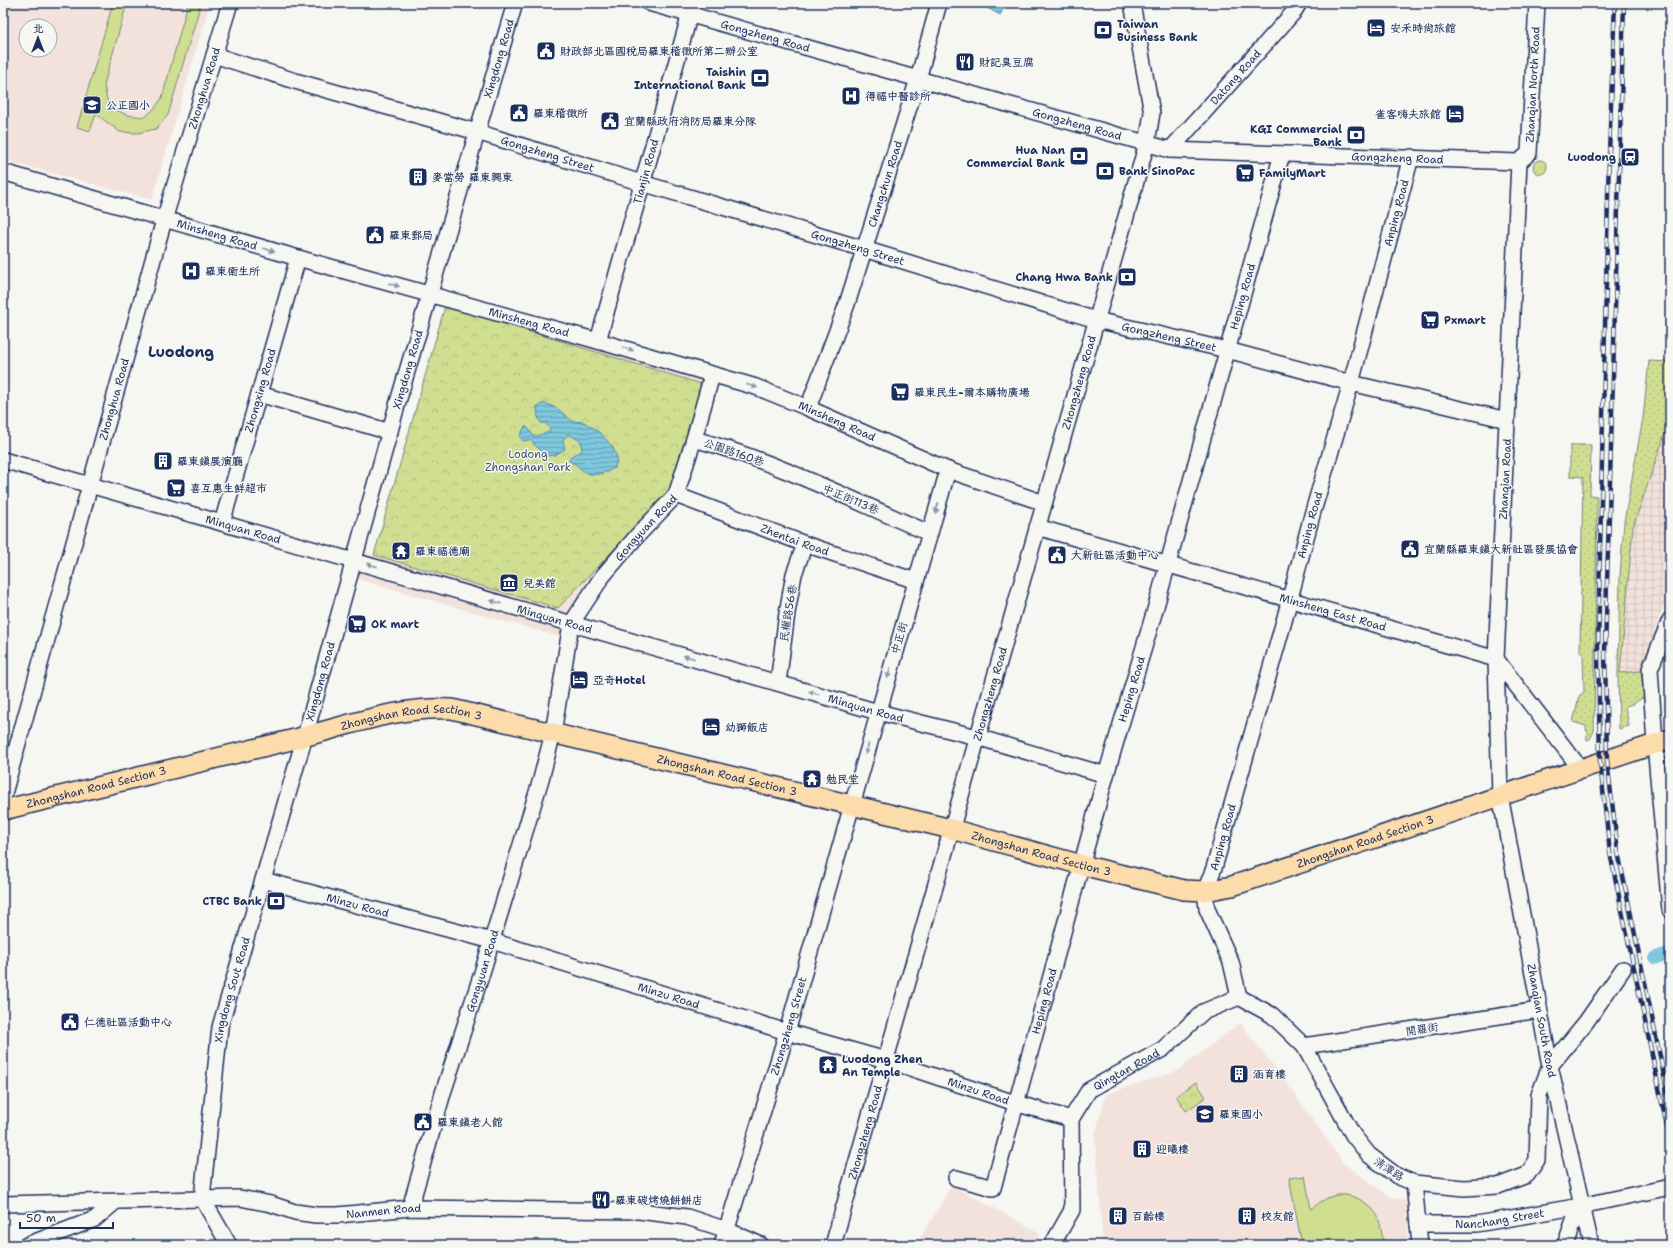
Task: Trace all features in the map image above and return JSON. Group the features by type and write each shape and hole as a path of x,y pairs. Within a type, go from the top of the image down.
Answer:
{"main road":[{"name":"Zhongshan Road Section 3","path":"3,810 305,736 392,713 434,708 452,709 951,829 1082,865 1184,890 1205,891 1232,886 1662,741"}],"street":[{"name":"Zhonghua Road","path":"3,797 54,609 91,485 164,220 230,3"},
{"name":"Xingdong Road","path":"305,736 429,295 515,3"},
{"name":"Gongzheng Road","path":"648,3 692,9 918,79 1170,150 1411,157 1519,162"},
{"name":"Changchun Road","path":"808,408 847,304 918,79 939,3"},
{"name":"Zhongzheng Road","path":"833,1245 1147,143 1152,113 1132,3"},
{"name":"Datong Road","path":"1170,150 1293,13 1299,3"},
{"name":"Zhanqian North Road","path":"1519,162 1529,153 1537,3"},
{"name":"Tianjin Road","path":"598,340 692,9"},
{"name":"Gongzheng Street","path":"214,55 302,83 477,132 1096,320 1227,350 1351,384 1507,420"},
{"name":"Heping Road","path":"956,1178 993,1188 1015,1103 1106,775 1282,154"},
{"name":"Anping Road","path":"1205,891 1214,868 1322,478 1351,384 1411,157"},
{"name":"Zhanqian Road","path":"1500,796 1496,659 1519,162"},
{"name":"Minsheng Road","path":"3,172 164,220 429,295 598,340 756,387 808,408 948,470 1044,503"},
{"name":"Zhongxing Road","path":"222,523 298,258"},
{"name":"Gongyuan Road","path":"410,1208 461,1034 492,941 553,733 571,624 602,577 637,536 676,495 712,375"},
{"path":"259,394 390,432"},
{"name":"公園路160巷","path":"694,439 728,448 774,466 930,533"},
{"name":"Minquan Road","path":"3,460 878,712 977,737 1106,775"},
{"name":"中正街","path":"851,806 948,470"},
{"name":"Zhentai Road","path":"676,495 805,544 916,581"},
{"name":"Minsheng East Road","path":"1037,526 1496,659"},
{"name":"民權路56巷","path":"778,683 787,613 794,574 805,544"},
{"path":"1670,620 1650,669 1662,741 1670,910"},
{"path":"1496,659 1580,768"},
{"name":"Xingdong Sout Road","path":"202,1198 220,1027 305,736"},
{"name":"Zhanqian South Road","path":"1500,796 1538,1010 1591,1245"},
{"name":"Zhongzheng Street","path":"722,1245 787,1032 851,806"},
{"name":"Minzu Road","path":"263,880 492,941 787,1032 886,1060 1015,1103 1072,1118"},
{"path":"1205,891 1207,909 1230,962 1239,997"},
{"path":"1550,1066 1586,1022 1623,969"},
{"name":"清潭路","path":"1239,997 1272,1015 1304,1046 1353,1135 1369,1156 1397,1176 1414,1183 1464,1188 1498,1186 1527,1176 1537,1160 1539,1095 1550,1066"},
{"name":"Qingtan Road","path":"1072,1118 1089,1090 1163,1049 1203,1012 1239,997"},
{"name":"開羅街","path":"1304,1046 1538,1010"},
{"path":"1052,1245 1072,1210 1072,1118"},
{"path":"1414,1183 1420,1245"},
{"name":"Nanchang Street","path":"1418,1224 1477,1224 1581,1206 1670,1187"},
{"path":"202,1198 229,1245"},
{"name":"Nanmen Road","path":"3,1204 240,1198 271,1204 295,1212 316,1215 338,1215 410,1208 632,1210 686,1217 726,1230 761,1245"},
{"path":"27,1245 95,1219 115,1202"},
{"path":"1565,1245 1576,1214 1581,1206"}],"shaded area":[{"name":"公正國小","path":"3,3 210,3 152,200 3,160"},
{"path":"448,293 712,375 676,495 563,638 357,579 364,553 558,608 705,385 445,306"},
{"path":"1670,419 1670,587 1641,671 1620,673 1633,527"},
{"name":"羅東國小","path":"1240,1023 1280,1074 1344,1164 1391,1197 1407,1200 1408,1245 1103,1245 1095,1135 1106,1094 1177,1071"},
{"path":"952,1185 1040,1233 1034,1245 916,1245"}],"green space":[{"path":"113,3 127,3 104,85 107,100 114,109 127,115 145,117 154,109 162,98 188,3 201,3 168,115 156,129 138,133 120,132 96,114 90,131 77,127"},
{"path":"1537,160 1543,160 1547,164 1547,170 1543,174 1537,174 1533,170 1533,164"},
{"name":"Lodong Zhongshan Park","path":"445,306 705,385 670,491 558,608 374,555"},
{"path":"1649,361 1670,362 1670,419 1633,527 1620,673 1641,671 1644,697 1633,704 1625,706 1629,726 1619,729 1618,673 1620,576 1624,522 1643,418"},
{"path":"1570,445 1591,445 1590,495 1597,496 1594,731 1590,739 1587,740 1586,726 1573,722 1579,696 1584,692 1583,653 1580,652 1583,477 1570,476"},
{"path":"1196,1082 1206,1097 1186,1111 1176,1096"},
{"path":"1305,1176 1311,1209 1333,1196 1353,1196 1365,1202 1378,1217 1384,1245 1302,1245 1289,1178"}],"water":[{"path":"978,3 1007,3 1000,15"},
{"path":"545,403 558,409 572,421 584,422 599,432 612,446 617,457 615,468 600,474 589,474 576,464 569,461 571,456 582,451 581,441 568,434 563,440 565,449 555,455 546,456 530,440 523,441 520,436 525,426 529,429 533,436 549,432 550,428 545,423 541,423 538,417 537,406"}],"waterway":[{"path":"1655,958 1670,953"}],"railway":[{"path":"1615,3 1609,153 1598,651 1600,762 1610,853 1670,1141"},
{"path":"1624,3 1605,651 1607,760 1618,852 1670,1105"}],"place":[{"name":"安禾時尚旅館","path":"1376,28"},
{"name":"Taiwan Business Bank","path":"1103,30"},
{"name":"財政部北區國稅局羅東稽徵所第二辦公室","path":"546,51"},
{"name":"財記臭豆腐","path":"965,62"},
{"name":"Taishin International Bank","path":"760,78"},
{"name":"得福中醫診所","path":"851,96"},
{"name":"公正國小","path":"92,105"},
{"name":"羅東稽徵所","path":"519,113"},
{"name":"雀客嗨夫旅館","path":"1455,114"},
{"name":"宜蘭縣政府消防局羅東分隊","path":"610,121"},
{"name":"KGI Commercial Bank","path":"1356,135"},
{"name":"Hua Nan Commercial Bank","path":"1079,156"},
{"name":"Luodong","path":"1630,157"},
{"name":"Bank SinoPac","path":"1105,171"},
{"name":"FamilyMart","path":"1245,173"},
{"name":"麥當勞 羅東興東","path":"418,177"},
{"name":"羅東郵局","path":"375,235"},
{"name":"羅東衛生所","path":"191,271"},
{"name":"Chang Hwa Bank","path":"1127,277"},
{"name":"Pxmart","path":"1430,320"},
{"name":"羅東民生-爾本購物廣場","path":"900,392"},
{"name":"羅東鎮展演廳","path":"163,461"},
{"name":"喜互惠生鮮超市","path":"176,488"},
{"name":"宜蘭縣羅東鎮大新社區發展協會","path":"1410,549"},
{"name":"羅東福德廟","path":"401,551"},
{"name":"大新社區活動中心","path":"1057,555"},
{"name":"兒美館","path":"509,583"},
{"name":"OK mart","path":"357,624"},
{"name":"亞奇Hotel","path":"579,680"},
{"name":"幼獅飯店","path":"711,727"},
{"name":"勉民堂","path":"812,779"},
{"name":"CTBC Bank","path":"276,901"},
{"name":"仁德社區活動中心","path":"70,1022"},
{"name":"Luodong Zhen An Temple","path":"828,1065"},
{"name":"涵育樓","path":"1239,1074"},
{"name":"羅東國小","path":"1205,1114"},
{"name":"羅東鎮老人館","path":"423,1122"},
{"name":"迎曦樓","path":"1142,1149"},
{"name":"羅東碳烤燒餅餅店","path":"601,1200"},
{"name":"百齡樓","path":"1118,1216"},
{"name":"校友館","path":"1247,1216"}],"district":[{"name":"Luodong","path":"181,352"}]}
